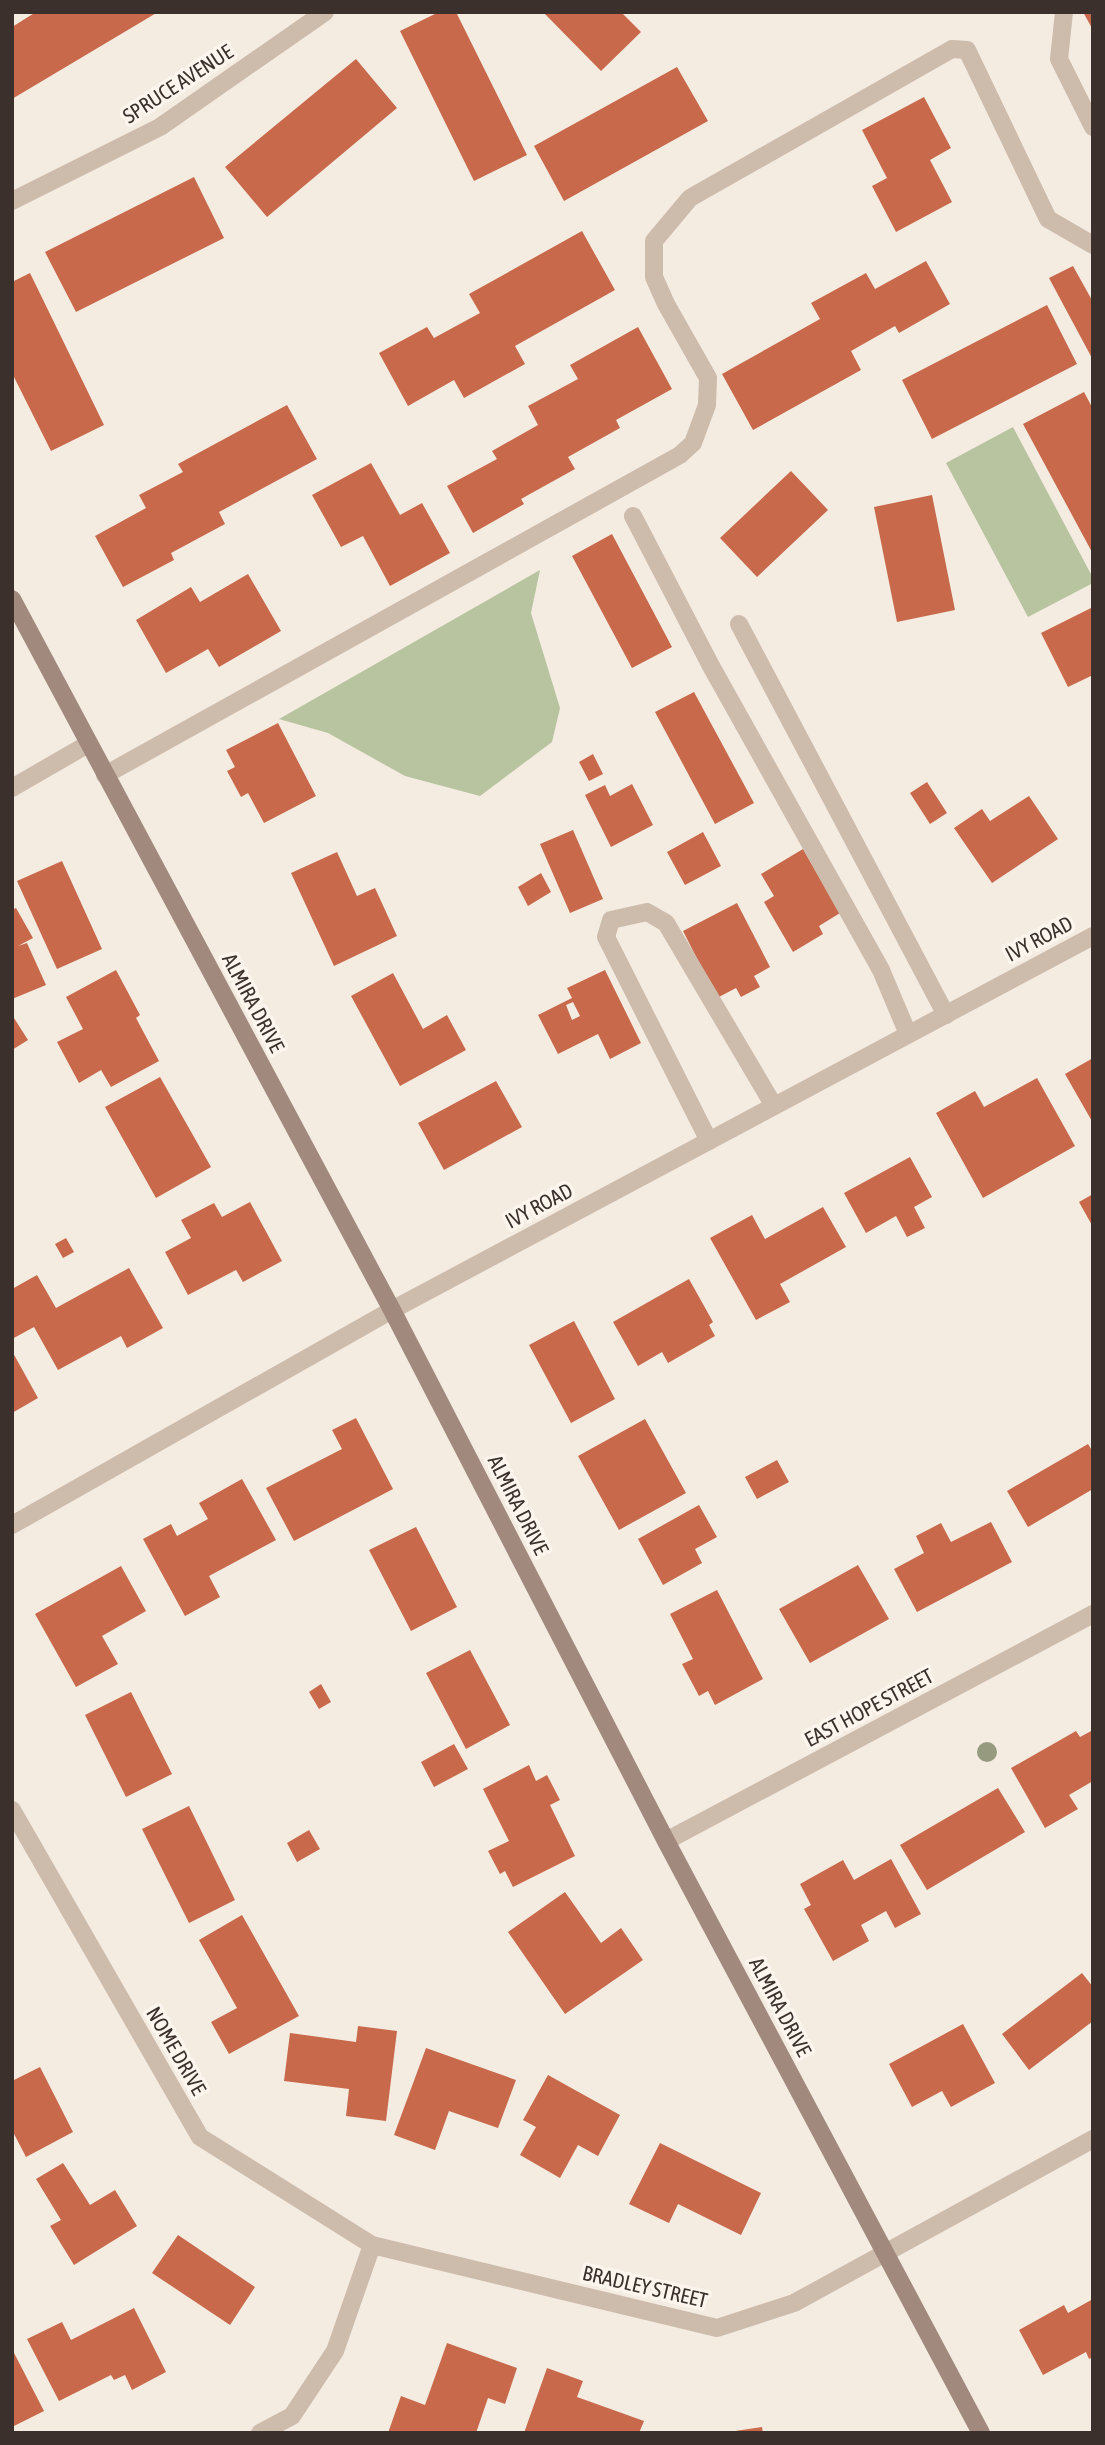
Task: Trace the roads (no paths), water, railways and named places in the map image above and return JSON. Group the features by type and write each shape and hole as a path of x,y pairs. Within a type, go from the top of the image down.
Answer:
{"street":[{"name":"SPRUCE AVENUE","path":"12,201 160,127 325,12"},
{"path":"1064,12 1059,59 1093,127"},
{"path":"105,775 680,455 693,443 707,405 708,378 666,304 654,276 654,240 690,198 952,49 967,50 1048,219 1093,245"},
{"path":"633,516 710,666 881,970 908,1034"},
{"name":"ALMIRA DRIVE","path":"12,599 392,1310 666,1841 981,2433"},
{"path":"739,624 946,1014"},
{"path":"12,788 88,744"},
{"path":"709,1141 606,937 611,920 648,912 666,923 774,1106"},
{"name":"IVY ROAD","path":"12,1525 392,1310 1093,936"},
{"name":"EAST HOPE STREET","path":"666,1841 1093,1614"},
{"name":"NOME DRIVE","path":"12,1810 200,2137 372,2245"},
{"name":"BRADLEY STREET","path":"372,2245 717,2328 794,2303 1093,2139"},
{"path":"260,2433 292,2416 335,2351 372,2245"}]}
